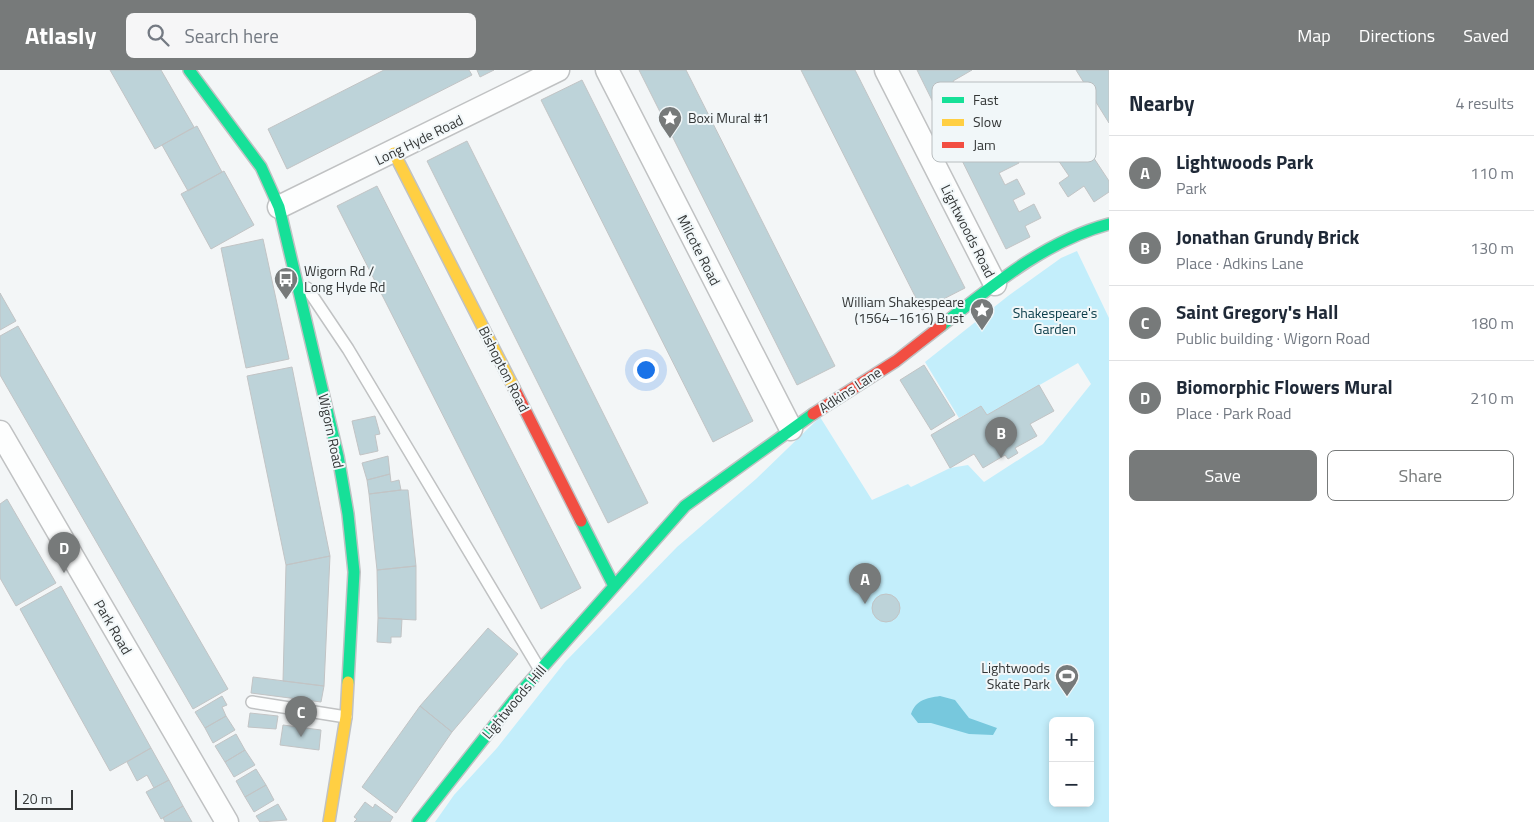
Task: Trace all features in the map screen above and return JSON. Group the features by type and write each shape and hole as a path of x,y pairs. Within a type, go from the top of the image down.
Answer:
{"street":[{"name":"Wigorn Road","path":"189,70 261,167 279,207 338,456 348,514 354,572 346,717 330,822"},
{"name":"Long Hyde Road","path":"279,207 558,70"},
{"name":"Milcote Road","path":"607,70 791,429"},
{"name":"Lightwoods Road","path":"886,70 932,160"},
{"name":"Bishopton Road","path":"394,152 614,586"},
{"name":"Lightwoods Road","path":"933,162 995,284"},
{"name":"Adkins Lane","path":"614,586 684,506 791,429 896,361 995,284 1034,257 1090,229 1109,224"},
{"name":"Park Road","path":"0,432 227,822"},
{"name":"Lightwoods Hill","path":"418,822 540,670 614,586"}],"lane":[{"path":"294,269 348,349 540,670"},
{"path":"252,702 346,717"}],"green space":[{"name":"Shakespeare's Garden","path":"1077,251 1109,318 1109,822 435,822 454,795 497,748 565,662 677,547 756,479 820,417 872,500 908,484 911,487 950,468 968,465 984,482 1043,444 1091,384 1078,363 987,415 981,406 959,418 925,362 1008,296 1061,258"}],"water":[{"path":"940,696 955,700 969,718 997,728 993,735 969,734 931,723 918,723 911,714 913,709 926,699"}],"building":[{"path":"110,70 161,70 194,127 155,149"},
{"path":"384,70 469,70 472,75 287,169 268,129"},
{"path":"477,70 494,70 480,77"},
{"path":"639,70 686,70 835,366 797,385"},
{"path":"801,70 855,70 965,288 922,310"},
{"path":"917,70 972,70 954,82 932,82 932,100"},
{"path":"1076,70 1109,70 1109,123 1096,102 1096,82 1083,82"},
{"path":"582,80 753,421 713,442 541,100"},
{"path":"197,126 222,172 188,191 162,145"},
{"path":"467,141 648,503 608,523 427,161"},
{"path":"1096,161 1109,181 1109,192 1094,202 1084,186 1068,197 1059,183 1069,176 1059,162"},
{"path":"963,162 1019,162 999,173 1005,185 1017,179 1025,194 1013,200 1019,212 1034,204 1041,218 1025,226 1030,237 1006,249"},
{"path":"224,171 254,225 211,249 181,194"},
{"path":"377,186 581,588 541,609 337,206"},
{"path":"263,239 289,359 246,368 221,248"},
{"path":"0,293 16,321 0,330"},
{"path":"18,326 228,689 193,709 0,375 0,336"},
{"path":"924,365 955,415 931,430 900,380"},
{"path":"292,367 330,556 286,565 247,376"},
{"path":"1039,385 1054,411 1030,424 1037,436 1015,448 1018,453 1008,459 1005,455 983,468 974,454 950,468 931,435 981,406 987,415"},
{"path":"375,416 380,434 375,435 378,451 360,455 352,421"},
{"path":"388,456 390,474 367,480 362,463"},
{"path":"390,474 391,482 399,480 401,490 369,494 367,480"},
{"path":"408,490 416,566 377,570 369,494"},
{"path":"7,499 56,583 16,606 0,578 0,504"},
{"path":"330,556 324,686 283,681 286,565"},
{"path":"416,566 416,620 378,618 377,570"},
{"path":"61,586 151,748 110,771 20,609"},
{"path":"886,594 896,598 900,608 896,618 886,622 876,618 872,608 876,598"},
{"path":"378,618 402,619 401,637 391,637 391,643 377,642"},
{"path":"488,628 518,654 452,732 420,706"},
{"path":"253,677 324,686 321,702 251,693"},
{"path":"222,696 227,705 222,707 226,716 205,728 195,712"},
{"path":"420,706 452,732 396,813 362,787"},
{"path":"250,713 278,716 276,729 248,727"},
{"path":"226,716 235,730 213,743 205,728"},
{"path":"283,725 321,730 319,750 280,745"},
{"path":"236,734 245,750 225,762 215,746"},
{"path":"151,748 169,780 154,788 147,775 137,781 127,762"},
{"path":"245,750 255,765 234,777 225,762"},
{"path":"256,769 266,785 245,797 236,781"},
{"path":"169,780 183,806 161,819 146,792"},
{"path":"266,785 274,800 254,812 245,797"},
{"path":"365,802 373,808 375,804 393,817 390,822 354,822 357,819 354,817"},
{"path":"278,804 287,820 260,822 256,816"},
{"path":"183,806 192,822 165,822 163,818"}],"traffic: fast":[{"path":"189,70 261,167 279,207 338,456 348,514 354,572 348,682"},
{"path":"941,326 1020,266 1041,253 1063,241 1109,224"},
{"path":"418,822 519,694 685,506 813,414"},
{"path":"581,521 614,586"}],"traffic: slow":[{"path":"394,153 514,388"},
{"path":"329,822 346,717 348,682"}],"traffic: jam":[{"path":"813,414 896,361 941,326"},
{"path":"514,388 581,521"}],"place":[{"name":"Boxi Mural #1","path":"670,139"},
{"name":"Wigorn Rd / Long Hyde Rd","path":"286,300"},
{"name":"William Shakespeare (1564–1616) Bust","path":"982,331"},
{"name":"Jonathan Grundy Brick","path":"1001,458"},
{"name":"Biomorphic Flowers Mural","path":"64,573"},
{"name":"Lightwoods Park","path":"865,604"},
{"name":"Lightwoods Skate Park","path":"1067,697"},
{"name":"Saint Gregory's Hall","path":"301,737"}]}
